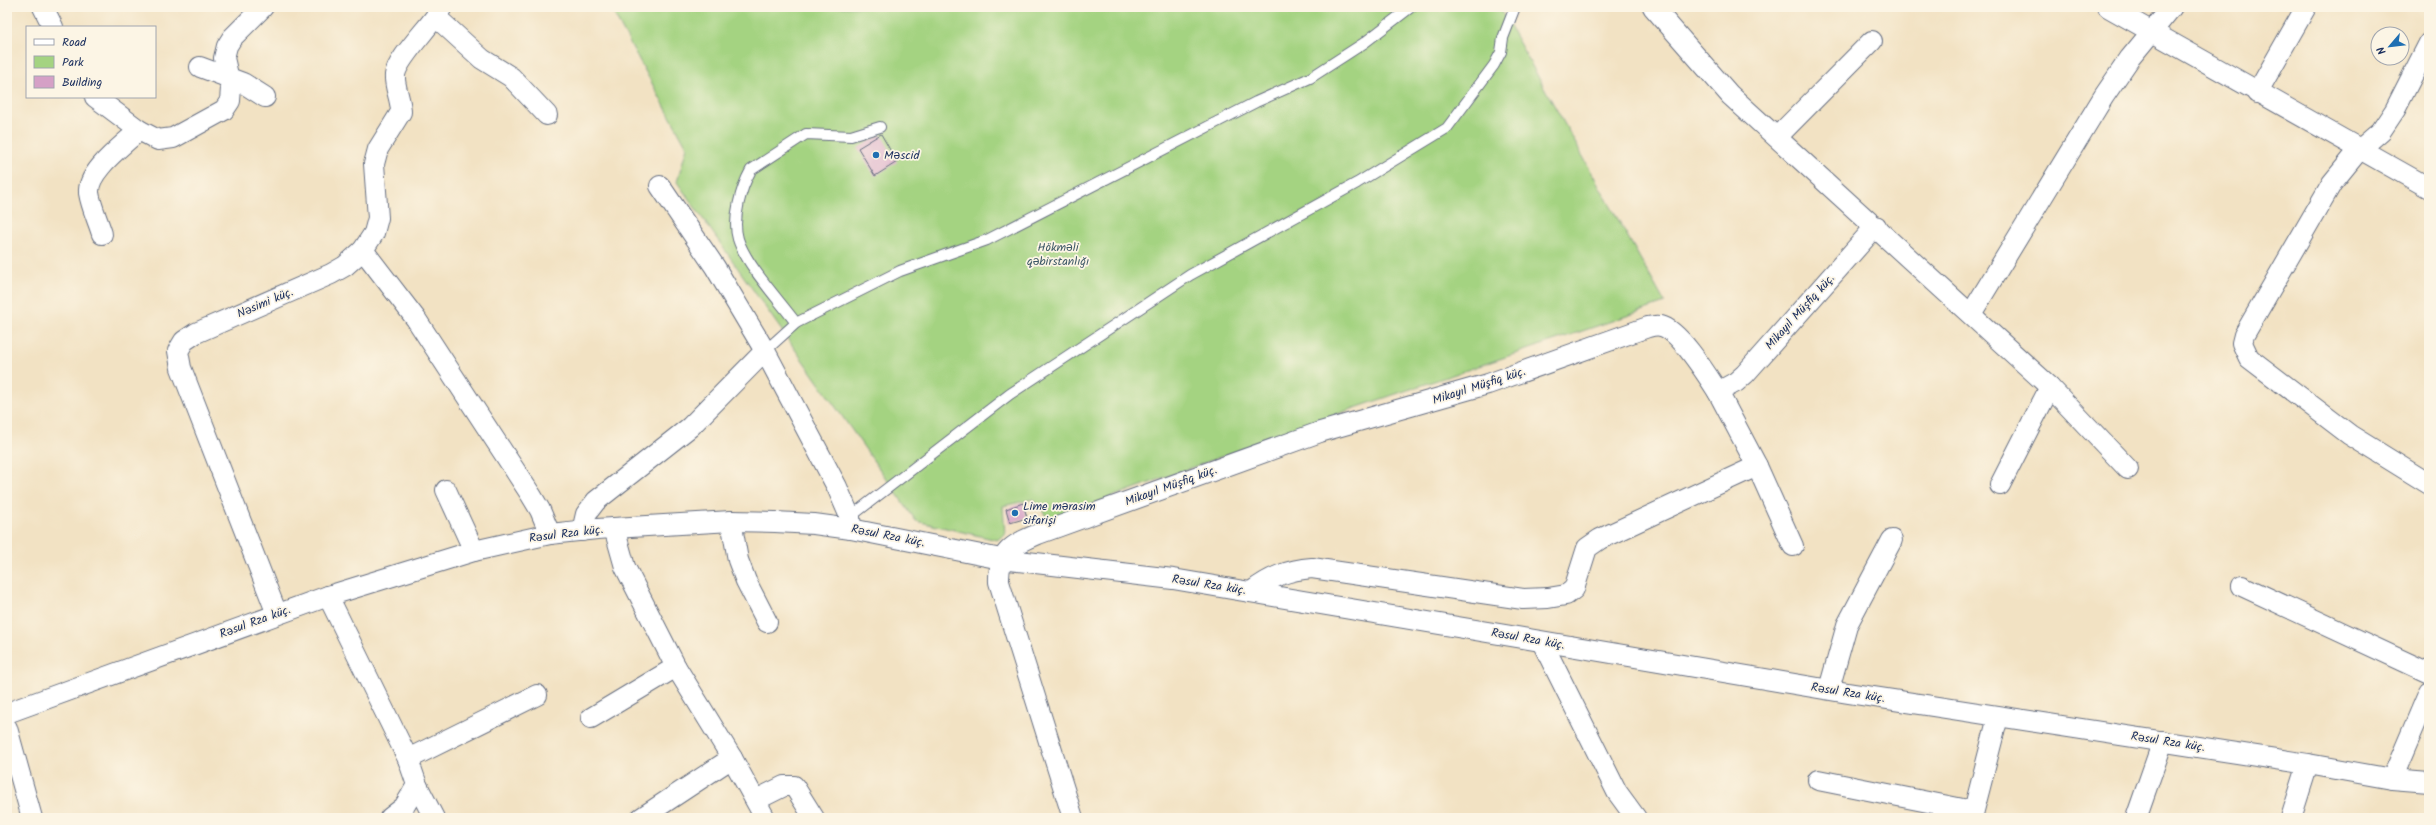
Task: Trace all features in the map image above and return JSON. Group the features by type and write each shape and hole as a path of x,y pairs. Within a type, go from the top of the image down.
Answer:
{"street":[{"path":"43,7 53,26"},
{"path":"96,98 139,130 158,140 173,138 224,110 230,101 229,78 224,58 227,46 232,38 263,7"},
{"path":"1653,7 1730,95 1876,226 2050,387 2128,468"},
{"path":"2108,7 2257,93 2429,188"},
{"path":"1971,314 2104,96 2130,58 2172,7"},
{"path":"2257,93 2306,7"},
{"path":"439,12 482,60 511,77 547,115"},
{"name":"Nəsimi küç.","path":"277,614 181,368 178,351 184,341 196,333 331,274 345,266 363,250 374,233 378,218 374,164 378,149 401,112 395,73 407,54 439,12"},
{"path":"1777,137 1872,41"},
{"path":"2429,43 2385,126 2359,150 2332,183 2244,335 2242,343 2249,358 2350,435 2429,484"},
{"path":"200,67 243,83 265,97"},
{"path":"102,234 89,193 91,180 99,167 139,130"},
{"path":"660,186 715,267 765,351 837,487 851,523"},
{"name":"Mikayıl Müşfiq küç.","path":"1001,559 1008,550 1038,534 1320,432 1488,384 1648,327 1660,325 1672,331 1705,371 1718,392 1736,382 1745,374 1876,226"},
{"path":"363,250 421,326 531,495 550,534"},
{"path":"582,531 586,514 596,500 690,426 765,351"},
{"path":"2000,485 2050,387"},
{"path":"1718,392 1757,466 1793,546"},
{"path":"1251,592 1266,581 1291,570 1312,568 1523,599 1566,595 1574,589 1587,548 1600,539 1757,466"},
{"path":"446,490 474,551"},
{"path":"731,521 738,560 767,622"},
{"name":"Rəsul Rza küç.","path":"7,713 328,596 474,551 550,534 614,528 731,521 814,524 851,523 1001,559 1173,579 1542,642 1998,717 2163,741 2392,779 2429,782"},
{"path":"614,528 625,567 676,667 732,758 765,818"},
{"path":"1829,689 1847,625 1892,540"},
{"path":"1001,559 999,582 1072,818"},
{"path":"2242,586 2429,673"},
{"path":"328,596 408,759 417,784 434,818"},
{"path":"1542,642 1617,792 1636,818"},
{"path":"591,718 676,667"},
{"path":"2392,779 2429,692"},
{"path":"408,759 537,695"},
{"path":"1818,780 1972,815 1998,717"},
{"path":"7,728 32,818"},
{"path":"2136,818 2163,741"},
{"path":"641,818 732,758"},
{"path":"2291,818 2308,764"},
{"path":"390,818 404,806 417,784"},
{"path":"756,800 784,786 794,786 814,818"}],"lane":[{"path":"765,351 796,323 900,272 987,240 1256,102 1310,78 1364,44 1411,7"},
{"path":"851,523 1010,394 1184,279 1358,183 1447,128 1494,65 1515,7"},
{"path":"796,323 748,258 738,239 736,223 746,179 751,170 761,162 806,134 851,136 880,127"}],"green space":[{"name":"Hökməli qəbirstanlığı","path":"610,7 1499,7 1665,303 1343,412 1049,520 1034,499 1003,506 1005,535 997,540 916,521 677,182 687,147"}],"building":[{"path":"881,134 897,162 875,176 858,148"},
{"path":"1023,503 1027,518 1010,523 1006,509"}],"place":[{"name":"Məscid","path":"876,155"},
{"name":"Lime mərasim sifarişi","path":"1015,513"}]}
